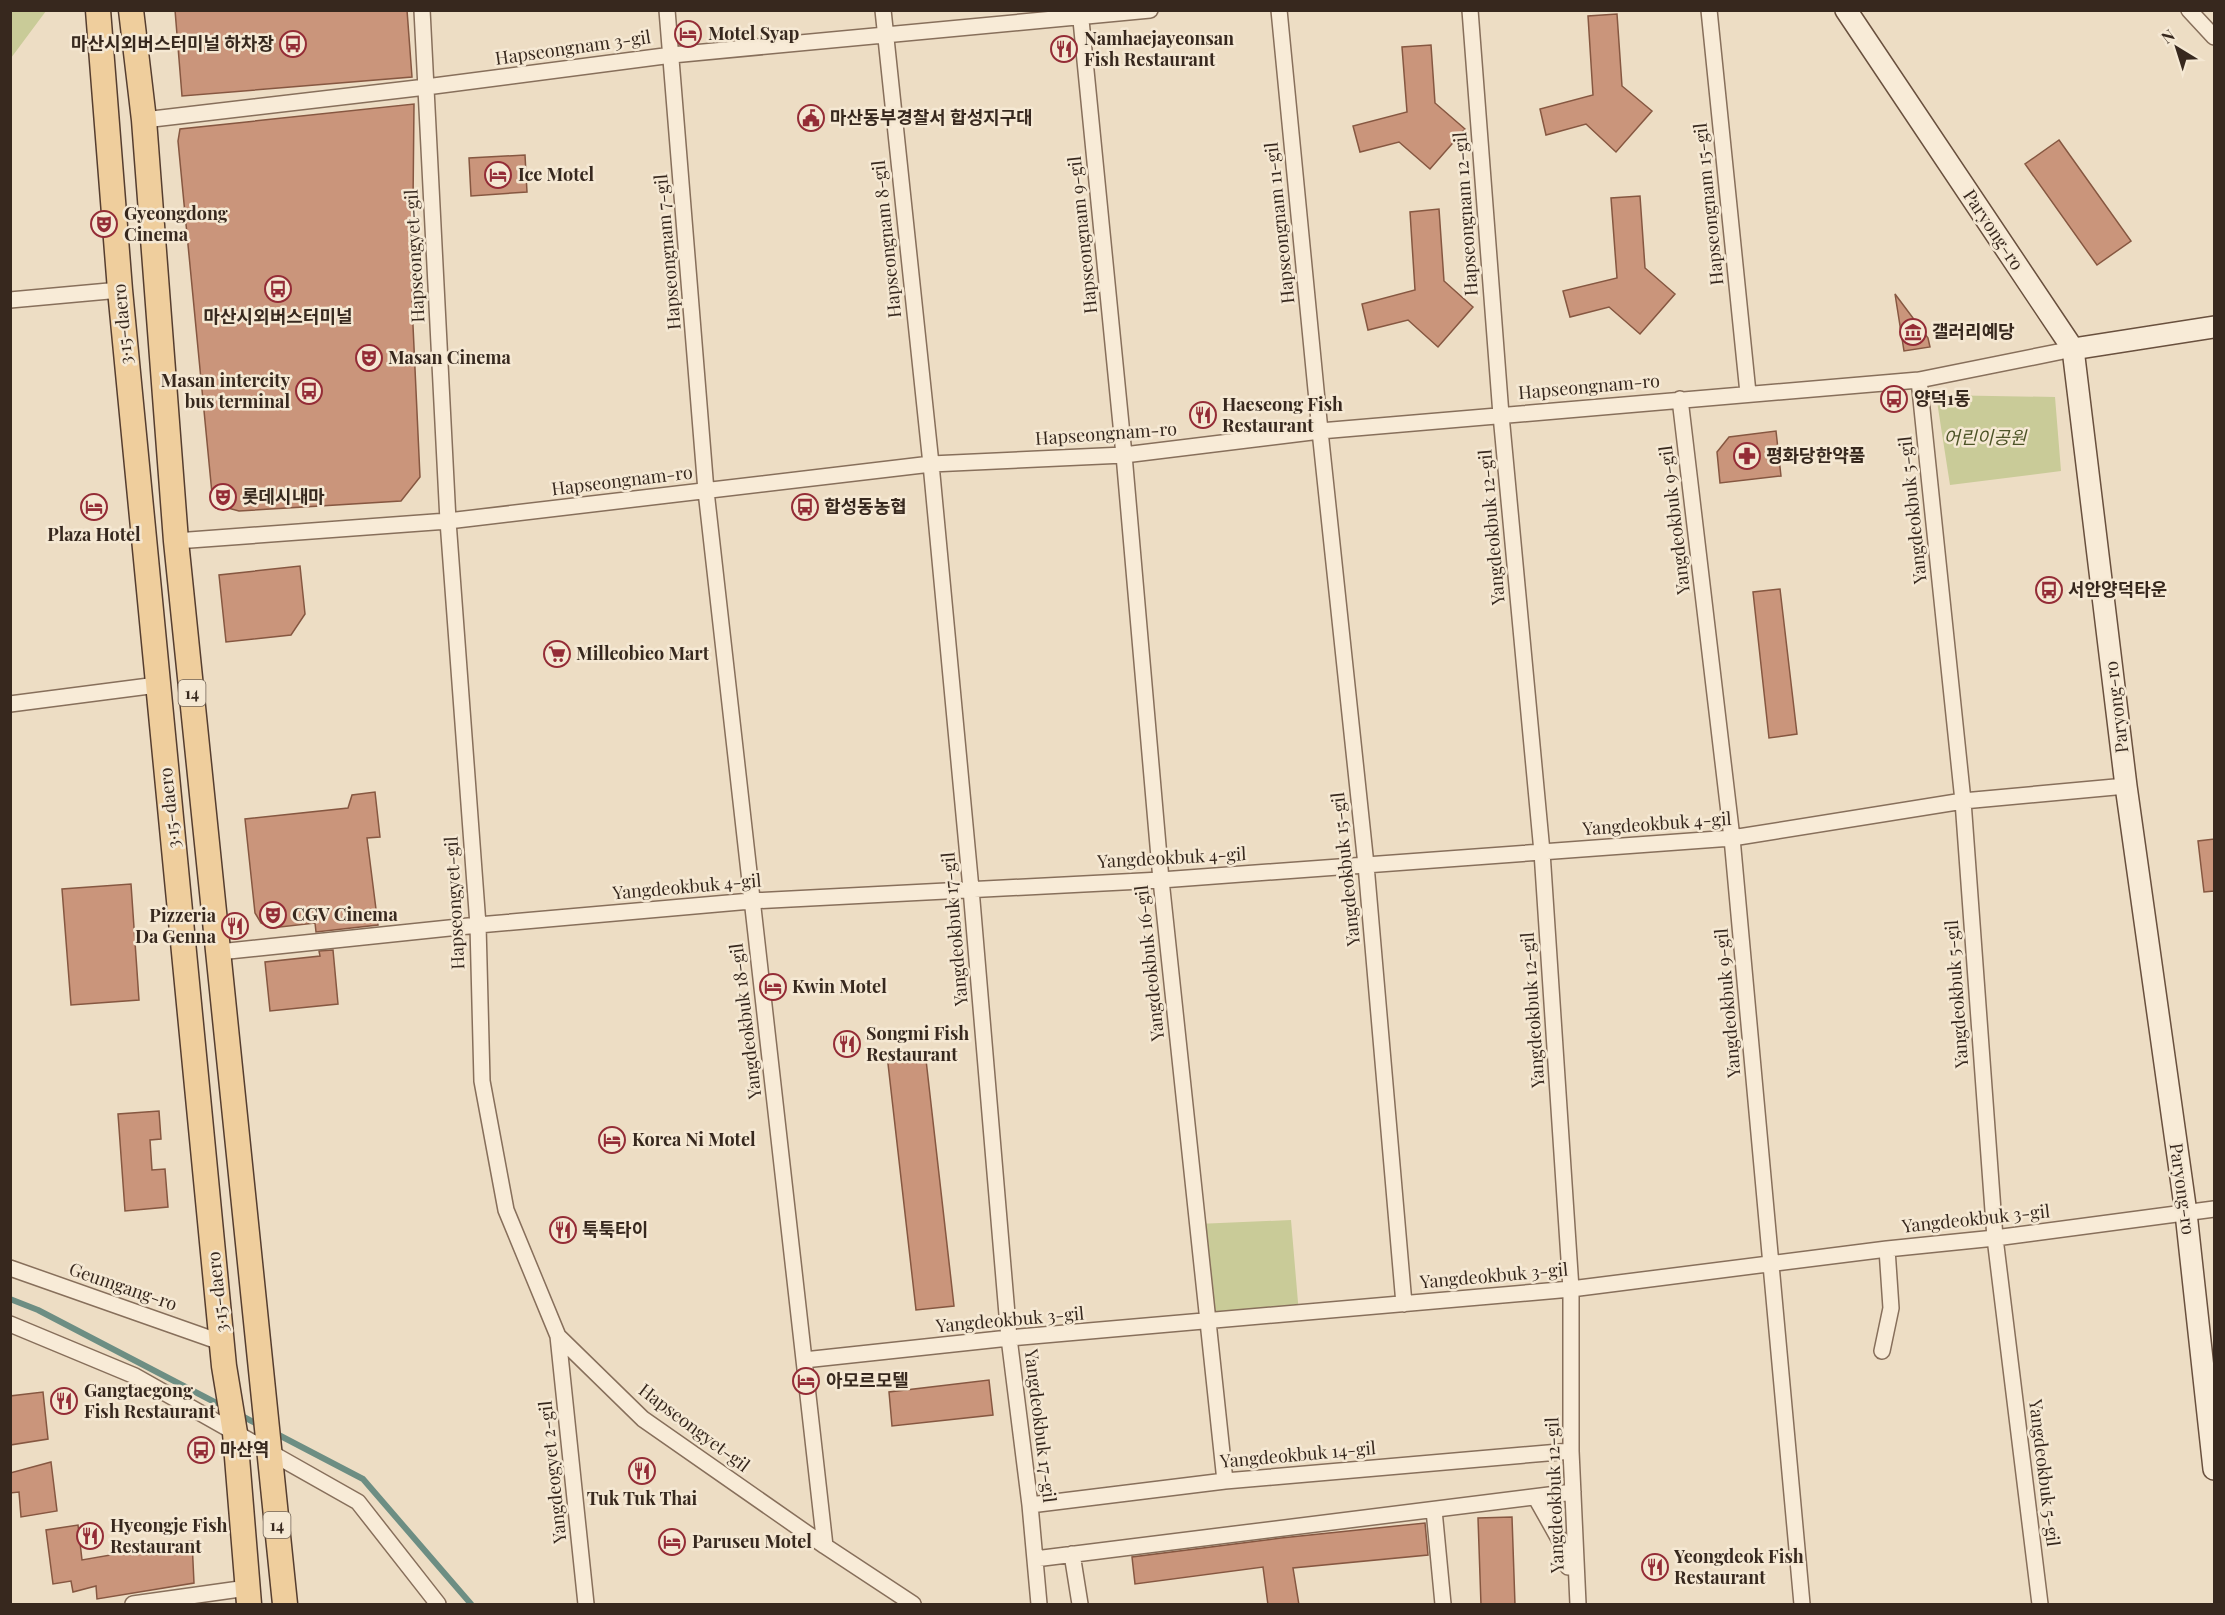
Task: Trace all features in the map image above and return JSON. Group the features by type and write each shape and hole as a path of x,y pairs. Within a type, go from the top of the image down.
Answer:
{"main road":[{"name":"3·15-daero","path":"98,10 120,291 157,685 224,1355 234,1429 248,1596"},
{"name":"3·15-daero","path":"131,10 144,120 176,541 269,1449"},
{"name":"Paryong-ro","path":"1846,10 2073,350 2126,786 2186,1213 2214,1469"},
{"path":"2073,350 2214,327"},
{"name":"14","path":"269,1449 285,1605"}],"street":[{"name":"Hapseongyet-gil","path":"422,10 448,521 478,925 482,1081 506,1210 558,1336 643,1419 914,1605"},
{"name":"Hapseongnam 7-gil","path":"667,10 706,491"},
{"name":"Hapseongnam 8-gil","path":"883,10 931,464"},
{"name":"Hapseongnam 3-gil","path":"144,120 672,55 885,37 1081,14 1150,10"},
{"name":"Hapseongnam 11-gil","path":"1279,10 1320,431"},
{"name":"Hapseongnam 12-gil","path":"1470,10 1501,415"},
{"name":"Hapseongnam 15-gil","path":"1709,10 1748,393"},
{"path":"2189,10 2214,37"},
{"name":"Hapseongnam 9-gil","path":"1081,14 1124,455"},
{"path":"10,300 120,291"},
{"name":"Hapseongnam-ro","path":"176,541 448,521 931,464 1124,455 1320,431 1919,380 2073,350"},
{"name":"Yangdeokbuk 5-gil","path":"1919,380 1963,801 1995,1238 2040,1605"},
{"name":"Yangdeokbuk 9-gil","path":"1680,399 1732,838 1802,1605"},
{"name":"Yangdeokbuk 12-gil","path":"1501,415 1542,852 1571,1289 1570,1451 1578,1605"},
{"name":"Yangdeokbuk 15-gil","path":"1320,431 1366,865 1404,1304"},
{"name":"Yangdeokbuk 16-gil","path":"1124,455 1161,880 1225,1481"},
{"name":"Yangdeokbuk 17-gil","path":"931,464 972,889 1009,1338 1030,1505 1039,1605"},
{"name":"Yangdeokbuk 18-gil","path":"706,491 825,1546"},
{"path":"10,704 157,685"},
{"name":"Yangdeokbuk 4-gil","path":"219,952 478,925 752,901 1161,880 1732,838 1963,801 2126,786"},
{"name":"Yangdeokbuk 3-gil","path":"804,1360 1009,1338 1571,1289 2214,1209"},
{"path":"1882,1351 1891,1308 1887,1249"},
{"name":"Geumgang-ro","path":"10,1268 224,1355"},
{"path":"10,1324 135,1376 234,1429 358,1502 438,1605"},
{"name":"Yangdeogyet 2-gil","path":"558,1336 586,1605"},
{"name":"Yangdeokbuk 14-gil","path":"1030,1505 1225,1481 1570,1451"},
{"path":"1035,1559 1573,1492"},
{"path":"1536,1498 1568,1555 1569,1605"},
{"path":"1434,1510 1443,1605"},
{"path":"1072,1554 1080,1605"},
{"path":"133,1605 248,1596"}],"green space":[{"path":"10,11 46,11 11,58"},
{"name":"어린이공원","path":"1936,395 2055,397 2061,471 1950,485"},
{"path":"1291,1220 1299,1314 1207,1322 1197,1224"}],"building":[{"name":"마산시외버스터미널 하차장","path":"175,10 407,10 412,77 182,96"},
{"path":"1617,14 1622,86 1652,111 1616,152 1586,124 1546,135 1540,109 1593,95 1588,16"},
{"path":"1431,45 1435,103 1465,129 1430,169 1399,142 1360,152 1353,126 1407,112 1402,47"},
{"name":"Masan intercity bus terminal","path":"414,104 412,304 420,477 401,501 239,511 213,504 178,141 180,129"},
{"path":"2059,140 2131,241 2097,265 2025,164"},
{"name":"Ice Motel","path":"525,155 527,192 471,196 469,158"},
{"path":"1640,196 1645,268 1675,294 1640,334 1609,307 1570,317 1563,291 1617,278 1611,198"},
{"path":"1439,209 1444,281 1473,307 1438,347 1408,320 1368,330 1362,304 1415,290 1410,212"},
{"path":"1895,294 1928,338 1930,347 1904,351"},
{"path":"1776,431 1781,476 1720,483 1717,452 1729,437"},
{"path":"300,566 305,614 291,635 226,642 219,575"},
{"path":"1780,589 1797,734 1769,738 1753,592"},
{"path":"375,792 380,837 367,838 378,925 316,932 315,923 271,928 261,923 255,913 245,819 348,808 352,795"},
{"path":"2214,839 2214,891 2204,892 2198,841"},
{"path":"131,884 139,1000 71,1005 62,889"},
{"path":"333,950 338,1004 270,1011 265,962 320,956 319,951"},
{"path":"925,1051 954,1306 916,1310 887,1055"},
{"path":"159,1111 161,1139 150,1140 152,1170 165,1169 168,1207 125,1211 118,1114"},
{"path":"989,1380 993,1415 892,1426 889,1392"},
{"path":"43,1392 48,1439 10,1445 10,1396"},
{"path":"51,1462 57,1511 21,1517 19,1492 10,1493 10,1473"},
{"path":"1512,1517 1515,1605 1481,1605 1478,1518"},
{"path":"1425,1523 1428,1555 1293,1568 1299,1605 1268,1605 1263,1567 1135,1584 1132,1557"},
{"path":"78,1525 82,1560 192,1541 194,1583 97,1599 96,1586 73,1592 71,1581 53,1584 46,1530"}],"waterway":[{"path":"10,1299 38,1310 224,1407"},
{"path":"238,1414 261,1426"},
{"path":"273,1432 363,1479 471,1604"}],"place":[{"name":"Motel Syap","path":"688,34"},
{"name":"마산시외버스터미널 하차장","path":"293,44"},
{"name":"Namhaejayeonsan Fish Restaurant","path":"1064,49"},
{"name":"마산동부경찰서 합성지구대","path":"811,118"},
{"name":"Ice Motel","path":"498,175"},
{"name":"Gyeongdong Cinema","path":"104,224"},
{"name":"마산시외버스터미널","path":"278,289"},
{"name":"갤러리예당","path":"1913,332"},
{"name":"Masan Cinema","path":"369,358"},
{"name":"Masan intercity bus terminal","path":"309,391"},
{"name":"양덕1동","path":"1894,399"},
{"name":"Haeseong Fish Restaurant","path":"1203,415"},
{"name":"평화당한약품","path":"1747,456"},
{"name":"롯데시내마","path":"223,497"},
{"name":"Plaza Hotel","path":"94,507"},
{"name":"합성동농협","path":"805,507"},
{"name":"서안양덕타운","path":"2049,590"},
{"name":"Milleobieo Mart","path":"557,654"},
{"name":"CGV Cinema","path":"273,915"},
{"name":"Pizzeria Da Genna","path":"235,926"},
{"name":"Kwin Motel","path":"773,987"},
{"name":"Songmi Fish Restaurant","path":"847,1044"},
{"name":"Korea Ni Motel","path":"612,1140"},
{"name":"툭툭타이","path":"563,1230"},
{"name":"아모르모텔","path":"806,1381"},
{"name":"Gangtaegong Fish Restaurant","path":"64,1401"},
{"name":"마산역","path":"201,1450"},
{"name":"Tuk Tuk Thai","path":"642,1471"},
{"name":"Hyeongje Fish Restaurant","path":"90,1536"},
{"name":"Paruseu Motel","path":"672,1542"},
{"name":"Yeongdeok Fish Restaurant","path":"1655,1567"}]}
